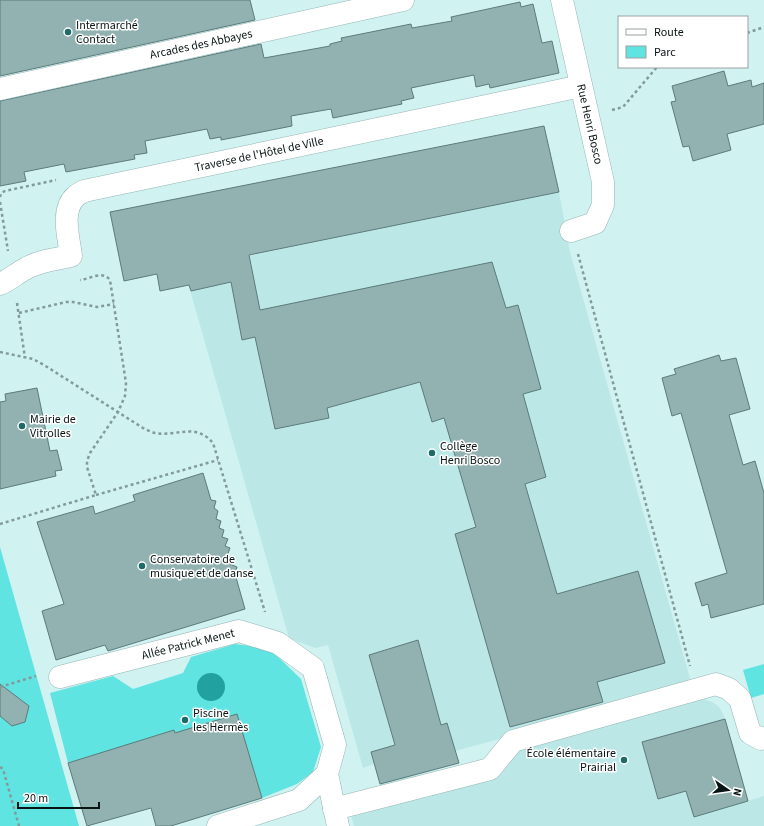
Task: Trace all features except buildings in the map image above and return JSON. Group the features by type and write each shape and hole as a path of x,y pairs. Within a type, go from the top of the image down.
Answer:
{"street":[{"name":"Arcades des Abbayes","path":"0,89 403,0"},
{"name":"Rue Henri Bosco","path":"562,0 603,182 603,205 595,223 571,231"},
{"name":"Traverse de l'Hôtel de Ville","path":"84,191 581,86"},
{"path":"0,284 38,263 71,256 66,216 70,205 76,196 84,191"},
{"name":"Allée Patrick Menet","path":"60,678 239,631 278,643 313,668 335,745 327,774 336,818"},
{"path":"336,818 490,769 514,741 716,684 729,689 740,699 750,733 762,738"},
{"path":"218,826 299,800 327,774"}],"path":[{"path":"748,33 764,27"},
{"path":"589,117 623,107 656,68"},
{"path":"0,197 1,193 6,191 74,176 84,191"},
{"path":"571,231 697,690"},
{"path":"71,256 74,277 77,280 81,281 103,275 107,276 110,280 126,383 125,396 118,412 90,454 87,461 96,495"},
{"path":"19,313 66,302 97,307 114,304"},
{"path":"0,352 33,359 39,362 143,428 156,433 195,431 207,436 213,443 265,610 266,620 263,639"},
{"path":"0,524 218,460"},
{"path":"0,687 36,676 60,678"},
{"path":"0,767 3,769 19,826"}],"shaded area":[{"name":"Collège Henri Bosco","path":"559,192 570,252 691,682 609,709 455,751 459,763 380,786 374,764 363,768 328,645 315,648 289,638 184,269"},
{"path":"211,673 221,677 225,687 221,697 211,701 201,697 197,687 201,677"},
{"name":"École élémentaire Prairial","path":"704,699 714,703 720,708 725,719 748,801 764,796 764,826 354,826 351,815 501,774 519,747"}],"green space":[{"path":"0,547 79,826 0,826"},
{"name":"Piscine les Hermès","path":"235,644 257,647 273,652 301,679 321,747 313,772 297,784 262,798 171,826 156,826 151,808 87,826 68,763 50,693 113,676 133,689 183,673 191,657"},
{"path":"764,664 764,694 751,698 743,670"}],"place":[{"name":"Intermarché Contact","path":"68,32"},
{"name":"Mairie de Vitrolles","path":"22,426"},
{"name":"Collège Henri Bosco","path":"432,453"},
{"name":"Conservatoire de musique et de danse","path":"142,566"},
{"name":"Piscine les Hermès","path":"185,720"},
{"name":"École élémentaire Prairial","path":"624,760"}]}
